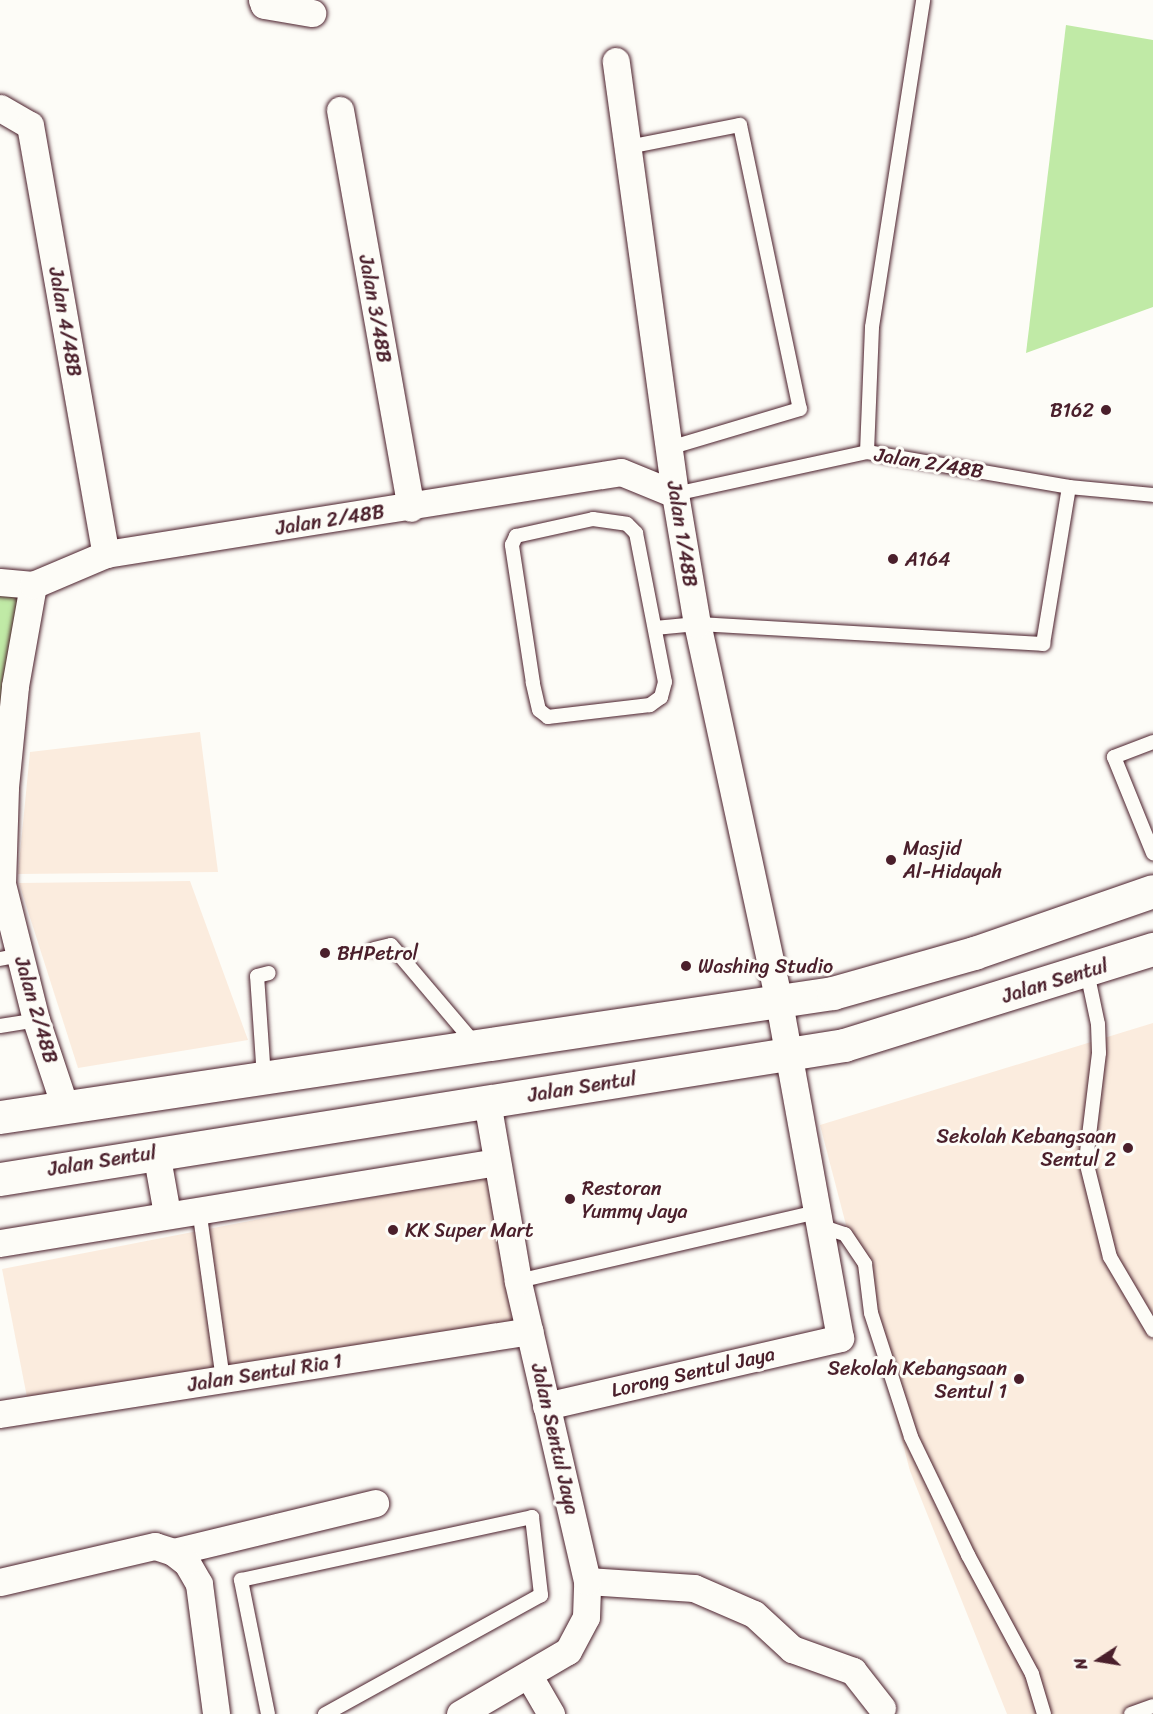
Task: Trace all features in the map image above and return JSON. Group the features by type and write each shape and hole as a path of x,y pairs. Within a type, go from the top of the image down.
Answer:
{"main road":[{"path":"0,1117 833,993 975,953 1153,891"},
{"name":"Jalan Sentul","path":"0,1179 156,1152 788,1055 891,1033 1153,949"}],"street":[{"path":"262,0 264,4 312,13"},
{"name":"Jalan 1/48B","path":"616,61 675,494 697,624 779,1002 840,1338"},
{"name":"Jalan 4/48B","path":"0,108 30,125 106,554"},
{"name":"Jalan 3/48B","path":"340,110 411,508"},
{"name":"Jalan 2/48B","path":"65,1107 36,1020 10,957 1,884 4,788 15,686 33,585 106,554 411,508 621,472 675,494"},
{"path":"0,582 33,585"},
{"name":"Jalan Sentul Jaya","path":"460,1714 529,1676 568,1651 586,1617 587,1581 518,1281 486,1101"},
{"path":"156,1152 168,1214"},
{"path":"0,1243 496,1162"},
{"name":"Jalan Sentul Ria 1","path":"0,1414 530,1331"},
{"name":"Lorong Sentul Jaya","path":"546,1406 840,1338"},
{"path":"173,1552 375,1503"},
{"path":"0,1582 155,1546 173,1552 187,1563 199,1584 216,1714"},
{"path":"587,1581 694,1588 754,1614 792,1649 853,1671 882,1708"},
{"path":"529,1676 551,1714"}],"lane":[{"path":"867,452 872,327 923,0"},
{"path":"628,147 740,125 800,409 669,448"},
{"name":"Jalan 2/48B","path":"675,494 867,452 1069,487 1153,495"},
{"path":"656,628 697,624 1043,644 1069,487"},
{"path":"593,519 627,524 636,533 656,628 665,682 661,697 650,705 548,717 539,710 532,683 512,561 516,536 593,519"},
{"path":"1153,742 1114,757 1153,853"},
{"path":"374,949 391,945 477,1047"},
{"path":"1087,972 1098,1024 1099,1053 1086,1161 1110,1257 1153,1330"},
{"path":"264,1078 257,976 269,973"},
{"path":"0,1026 36,1020"},
{"path":"199,1209 223,1379"},
{"path":"518,1281 818,1219 845,1234 865,1264 871,1313 910,1437 968,1556 1032,1674 1044,1714"},
{"path":"268,1714 241,1580 532,1517 541,1595 325,1714"},
{"path":"1131,1714 1153,1706"}],"shaded area":[{"path":"200,732 218,872 18,874 30,752"},
{"path":"190,881 248,1040 78,1068 19,883"},
{"name":"Sekolah Kebangsaan Sentul 1","path":"1153,1023 1153,1714 1007,1714 910,1471 820,1125"},
{"path":"486,1175 514,1321 30,1415 2,1269"}],"green space":[{"path":"1066,25 1153,40 1153,307 1026,353"},
{"path":"0,590 19,590 0,783"}],"place":[{"name":"B162","path":"1106,410"},
{"name":"A164","path":"893,559"},
{"name":"Masjid Al-Hidayah","path":"891,860"},
{"name":"BHPetrol","path":"325,953"},
{"name":"Washing Studio","path":"686,966"},
{"name":"Sekolah Kebangsaan Sentul 2","path":"1128,1148"},
{"name":"Restoran Yummy Jaya","path":"570,1199"},
{"name":"KK Super Mart","path":"393,1230"},
{"name":"Sekolah Kebangsaan Sentul 1","path":"1019,1379"}]}
